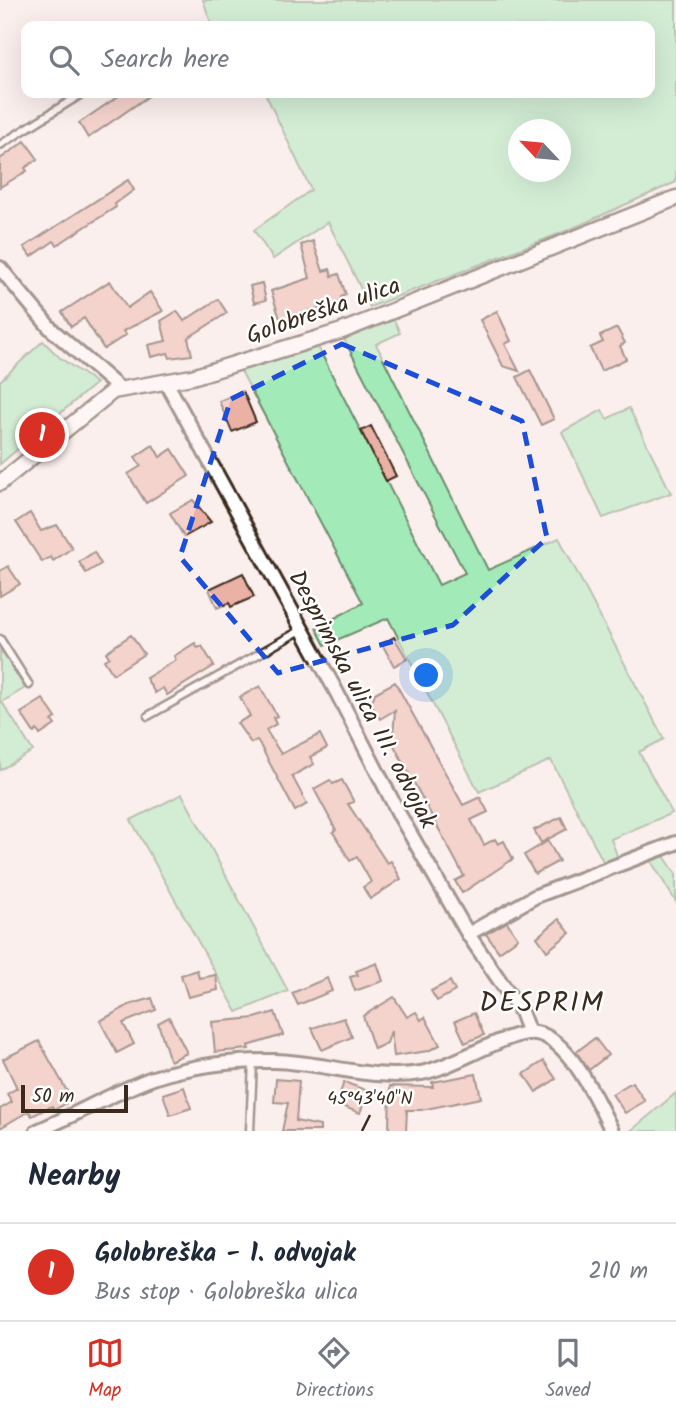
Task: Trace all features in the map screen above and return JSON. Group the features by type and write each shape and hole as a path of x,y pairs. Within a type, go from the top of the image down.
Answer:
{"street":[{"name":"Golobreška ulica","path":"0,483 105,396 120,389 166,382 223,368 342,331 676,198"},
{"path":"0,268 51,329 120,389"},
{"name":"Desprimska ulica III. odvojak","path":"166,382 303,629 400,816 468,934 521,1012 528,1033"},
{"path":"468,934 536,896 676,843"},
{"path":"37,1131 151,1079 184,1071 253,1062 300,1062 362,1074 404,1075 440,1069 512,1037 528,1033 547,1037 572,1060 612,1131"}],"lane":[{"path":"0,145 75,98"},
{"path":"148,716 303,629"},
{"path":"0,639 29,685"},
{"path":"250,1131 253,1062"}],"highlighted area":[{"path":"342,344 522,421 547,538 453,625 278,673 180,557 231,399"}],"green space":[{"path":"203,0 676,0 676,182 571,229 370,307 328,222 273,259 254,230 311,190 267,98 655,98 655,21 210,21"},
{"path":"394,320 400,333 376,344 488,570 559,538 664,739 639,752 672,813 611,839 619,861 606,867 551,760 479,792 388,618 325,645 316,628 363,603 241,371 318,347 439,585 465,573 344,339"},
{"path":"43,341 59,357 96,383 0,464 0,381"},
{"path":"629,408 671,493 603,518 562,432 602,410 607,419"},
{"path":"0,649 25,688 2,702 33,751 0,770"},
{"path":"182,794 288,991 237,1012 131,820"},
{"path":"664,856 676,874 676,902 651,861"},
{"path":"676,1093 676,1131 630,1131 632,1130"}],"building":[{"path":"116,98 146,98 88,138 79,123"},
{"path":"25,141 38,159 25,168 27,171 0,187 0,159"},
{"path":"128,180 134,190 115,204 116,207 57,245 54,241 31,257 24,247"},
{"path":"313,241 323,271 330,269 332,276 339,274 346,295 341,297 342,302 280,319 271,291 310,278 301,245"},
{"path":"110,281 127,308 150,292 163,311 123,331 126,335 104,349 84,318 71,327 62,312"},
{"path":"262,283 266,300 254,303 250,286"},
{"path":"218,299 227,313 188,338 192,355 170,358 168,353 151,357 148,345 166,341 161,321 177,311 184,321"},
{"path":"497,311 511,341 505,344 519,371 503,366 480,320"},
{"path":"617,328 625,343 620,346 626,359 601,371 590,348 603,342 600,336"},
{"path":"530,370 554,419 541,425 517,377"},
{"path":"243,391 256,422 232,432 219,401"},
{"path":"371,426 396,476 386,481 361,431"},
{"path":"153,445 160,457 172,449 189,476 146,503 128,474 141,466 135,457"},
{"path":"193,500 211,522 184,537 170,513"},
{"path":"30,513 41,531 57,525 72,548 53,561 51,557 42,562 16,522"},
{"path":"94,552 101,564 86,573 79,562"},
{"path":"8,566 20,584 0,596 0,571"},
{"path":"243,573 254,597 231,607 229,603 217,608 209,589"},
{"path":"131,635 144,654 113,674 104,660 109,657 106,652"},
{"path":"394,637 407,659 394,666 382,644"},
{"path":"195,643 198,648 202,646 214,666 167,695 163,688 155,693 146,678 176,660 174,656"},
{"path":"395,682 463,805 480,797 488,812 471,820 484,845 495,839 498,844 504,841 513,859 462,893 455,881 464,876 390,738 393,736 395,710 380,719 371,704 375,693"},
{"path":"260,686 277,716 273,718 276,724 266,730 281,754 320,734 327,748 310,757 314,764 292,776 307,804 295,811 259,743 257,740 251,743 237,723 250,716 240,697"},
{"path":"43,699 56,718 52,721 55,725 40,735 37,730 34,733 21,713"},
{"path":"330,780 333,784 342,780 354,802 348,804 387,863 391,861 401,879 370,899 363,887 371,882 357,857 350,861 333,832 336,830 314,789"},
{"path":"561,817 567,829 541,843 534,830"},
{"path":"548,841 559,861 535,874 524,855"},
{"path":"559,919 570,933 547,951 537,937"},
{"path":"507,922 518,938 499,952 486,934"},
{"path":"377,963 383,981 355,991 350,977 358,975 356,971"},
{"path":"197,970 199,978 216,975 218,990 188,997 181,975"},
{"path":"327,978 332,991 298,1005 292,993"},
{"path":"450,981 455,991 437,1001 431,991"},
{"path":"394,997 407,1017 416,1012 421,1020 425,1017 440,1045 428,1051 394,1056 391,1031 387,1043 374,1049 363,1016"},
{"path":"152,998 156,1010 123,1023 134,1044 117,1053 100,1021 129,1005"},
{"path":"275,1012 283,1035 248,1046 249,1049 215,1052 212,1022 255,1018"},
{"path":"474,1013 484,1035 465,1043 455,1021"},
{"path":"169,1017 187,1053 170,1061 158,1023"},
{"path":"344,1018 352,1037 322,1050 312,1028"},
{"path":"595,1038 608,1055 589,1070 576,1052"},
{"path":"39,1041 72,1100 54,1110 52,1106 32,1116 29,1111 0,1128 0,1109 12,1102 7,1094 17,1088 3,1059"},
{"path":"544,1061 556,1079 536,1092 524,1074"},
{"path":"476,1074 481,1098 421,1110 407,1110 406,1131 389,1131 390,1086 433,1087 432,1082"},
{"path":"276,1079 299,1081 296,1121 320,1126 320,1131 282,1131 288,1103 274,1102"},
{"path":"344,1082 368,1091 360,1113 336,1104"},
{"path":"632,1082 645,1101 625,1113 612,1094"},
{"path":"184,1087 191,1108 170,1115 163,1094"}],"place":[{"name":"Golobreška - 1. odvojak","path":"42,435"}],"district":[{"name":"DESPRIM","path":"542,1001"}]}
